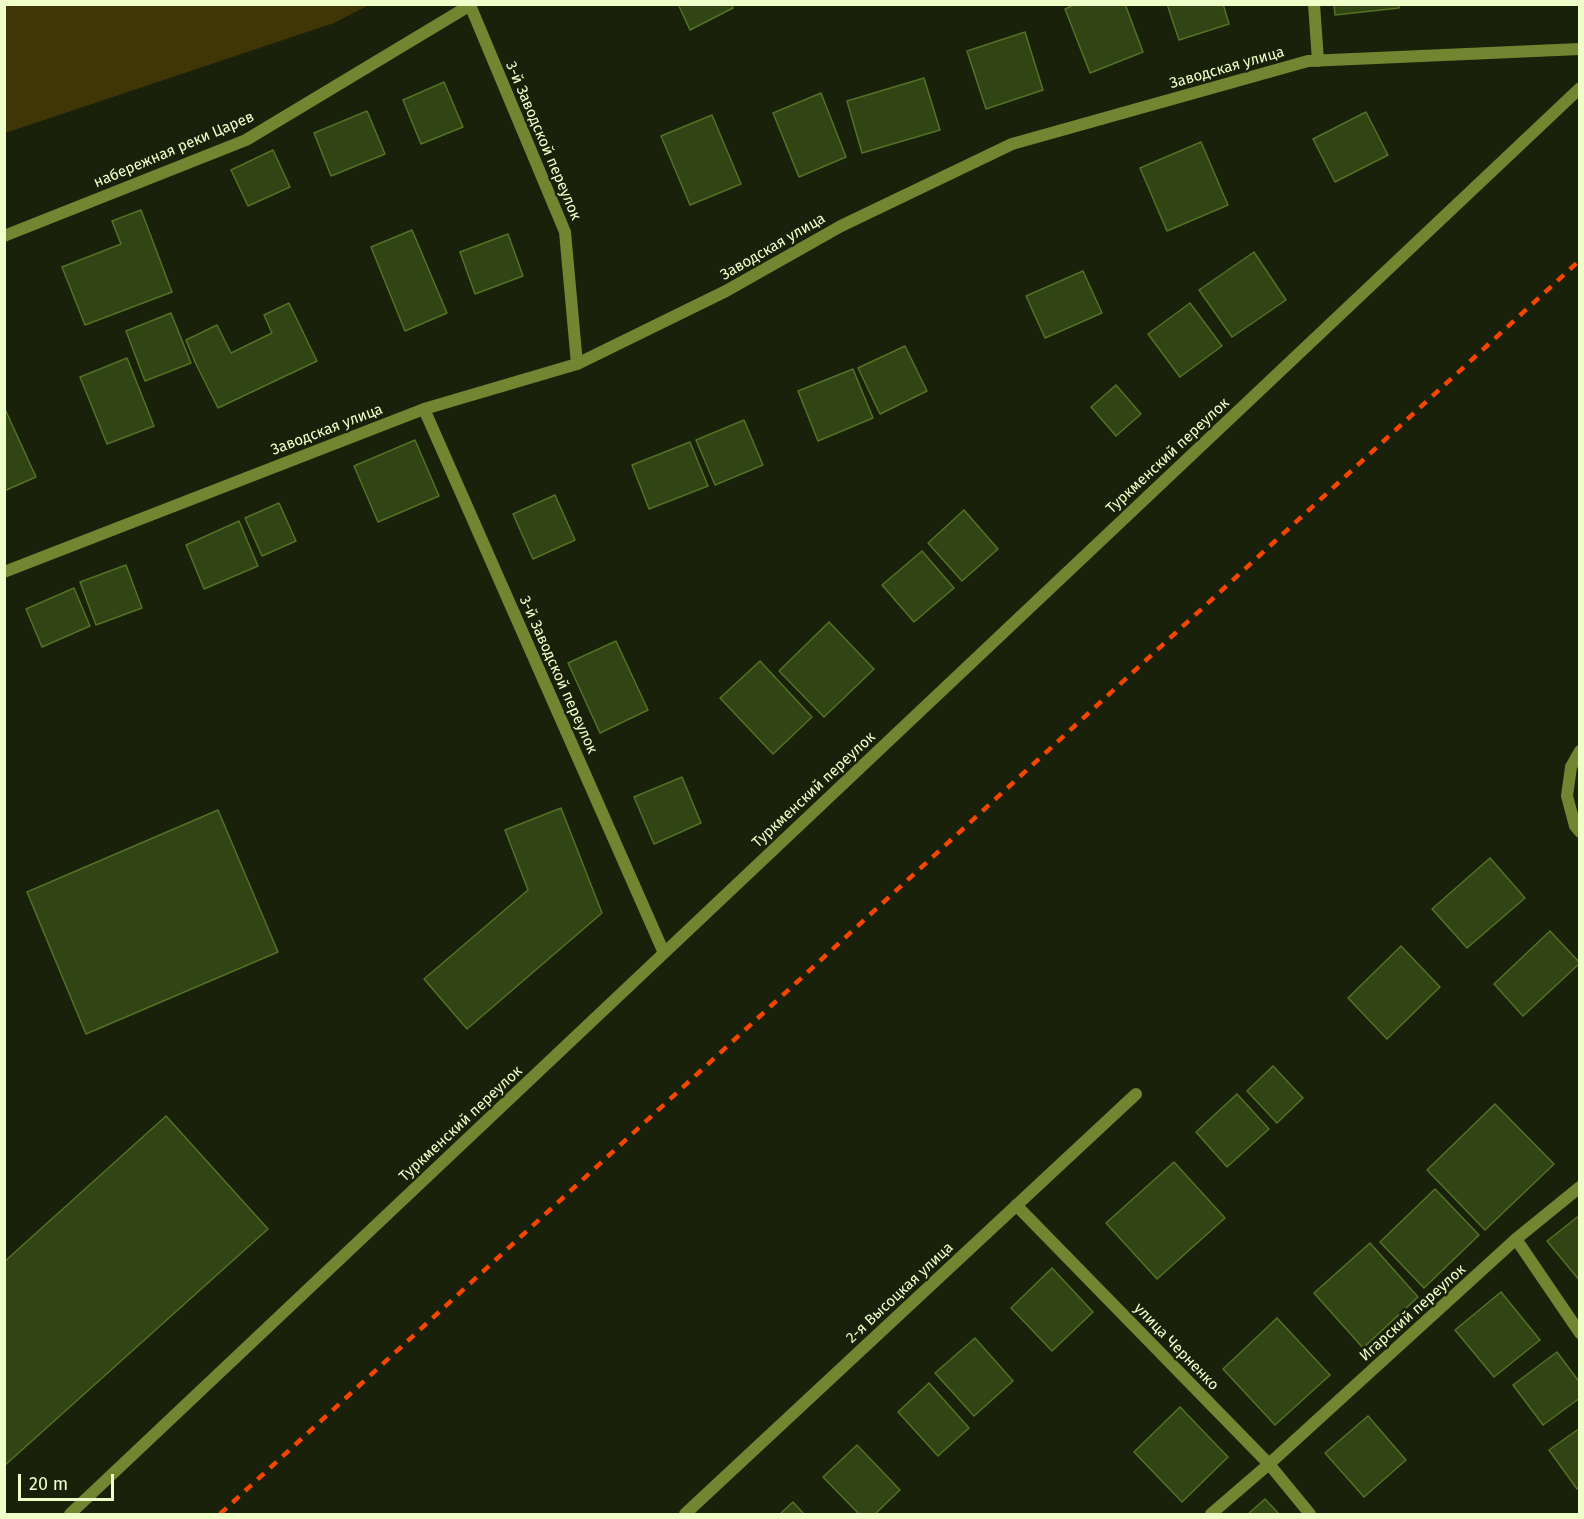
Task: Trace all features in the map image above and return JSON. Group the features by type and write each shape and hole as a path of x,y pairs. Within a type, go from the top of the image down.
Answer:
{"street":[{"path":"1314,4 1318,61"},
{"name":"набережная реки Царев","path":"4,236 246,140 471,5"},
{"name":"3-й Заводской переулок","path":"471,5 565,232 577,364"},
{"name":"Заводская улица","path":"4,572 424,409 577,364 726,291 841,226 1012,144 1308,61 1580,49"},
{"name":"Туркменский переулок","path":"70,1515 1580,88"},
{"name":"3-й Заводской переулок","path":"424,409 664,953"},
{"path":"1580,751 1571,767 1567,796 1575,826 1580,832"},
{"name":"2-я Высоцкая улица","path":"685,1515 1136,1094"},
{"name":"Игарский переулок","path":"1211,1515 1516,1239 1580,1187"},
{"name":"улица Черненко","path":"1016,1205 1269,1464 1310,1515"},
{"path":"1516,1239 1580,1333"}],"shaded area":[{"path":"4,5 369,5 334,23 5,133"}],"building":[{"path":"678,4 731,4 733,8 690,30"},
{"path":"1076,4 1125,4 1143,52 1090,73 1065,9"},
{"path":"1167,4 1223,4 1229,24 1179,40"},
{"path":"1334,4 1399,4 1399,8 1335,15"},
{"path":"1025,32 1043,90 986,109 967,51"},
{"path":"924,78 940,130 862,153 847,101"},
{"path":"444,82 463,127 421,144 403,100"},
{"path":"821,93 846,157 799,177 773,113"},
{"path":"367,111 385,154 331,176 314,133"},
{"path":"1366,112 1388,155 1335,182 1313,139"},
{"path":"712,115 741,184 690,205 661,136"},
{"path":"1201,142 1228,205 1167,231 1140,168"},
{"path":"273,150 290,187 248,206 231,170"},
{"path":"141,210 172,292 85,325 62,267 121,244 112,221"},
{"path":"412,230 447,313 405,331 371,247"},
{"path":"508,234 523,276 475,294 460,252"},
{"path":"1254,252 1286,300 1232,337 1199,290"},
{"path":"1083,271 1102,313 1045,338 1026,296"},
{"path":"289,303 317,361 218,408 186,340 217,325 231,353 272,333 264,315"},
{"path":"1190,303 1222,346 1180,377 1148,334"},
{"path":"171,313 191,363 145,381 126,331"},
{"path":"905,346 927,391 880,414 858,368"},
{"path":"127,358 154,426 107,444 80,377"},
{"path":"853,369 873,418 818,441 798,391"},
{"path":"1116,385 1141,414 1116,436 1091,407"},
{"path":"4,407 36,477 4,491"},
{"path":"744,420 763,465 715,485 696,440"},
{"path":"415,440 439,496 378,522 354,466"},
{"path":"690,442 708,486 649,509 632,465"},
{"path":"555,495 575,540 533,559 513,514"},
{"path":"279,503 296,541 262,556 245,518"},
{"path":"964,510 998,549 962,581 928,543"},
{"path":"239,521 258,566 204,589 186,545"},
{"path":"922,551 954,588 914,622 882,585"},
{"path":"126,565 142,608 96,625 80,582"},
{"path":"74,588 90,626 42,647 26,609"},
{"path":"829,622 874,669 824,717 779,671"},
{"path":"616,641 648,710 600,733 568,663"},
{"path":"760,661 812,717 773,754 720,698"},
{"path":"682,777 701,823 654,844 634,797"},
{"path":"561,808 602,913 467,1029 424,979 528,890 505,830"},
{"path":"218,810 278,952 86,1034 27,892"},
{"path":"1490,858 1525,898 1467,948 1432,909"},
{"path":"1550,931 1580,963 1523,1016 1494,984"},
{"path":"1401,946 1440,987 1387,1039 1348,998"},
{"path":"1273,1066 1303,1098 1277,1123 1247,1091"},
{"path":"1237,1094 1269,1129 1227,1167 1196,1132"},
{"path":"1495,1104 1554,1164 1485,1230 1427,1170"},
{"path":"166,1116 268,1229 4,1466 4,1262"},
{"path":"1174,1162 1225,1218 1157,1279 1106,1223"},
{"path":"1435,1189 1479,1235 1424,1288 1380,1242"},
{"path":"1580,1215 1580,1281 1547,1241"},
{"path":"1370,1243 1418,1297 1363,1348 1314,1293"},
{"path":"1052,1268 1093,1312 1052,1351 1011,1308"},
{"path":"1501,1292 1540,1340 1494,1377 1455,1330"},
{"path":"1277,1318 1330,1375 1275,1425 1223,1369"},
{"path":"975,1338 1013,1381 974,1416 935,1373"},
{"path":"1557,1352 1580,1383 1580,1398 1543,1425 1513,1385"},
{"path":"929,1383 969,1428 938,1456 898,1412"},
{"path":"1180,1407 1228,1457 1182,1502 1134,1452"},
{"path":"1368,1416 1406,1460 1364,1497 1325,1453"},
{"path":"1580,1428 1580,1487 1577,1489 1549,1450"},
{"path":"857,1445 900,1490 875,1514 859,1514 823,1477"},
{"path":"1265,1499 1279,1514 1248,1514"},
{"path":"793,1502 804,1514 780,1514"}],"railway":[{"path":"220,1514 1580,260"}]}
